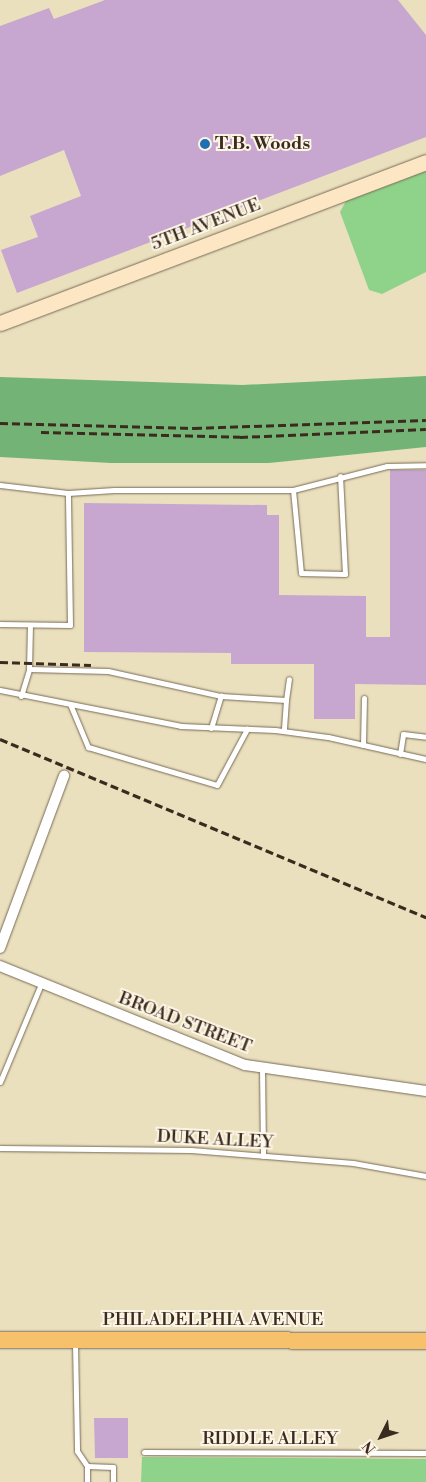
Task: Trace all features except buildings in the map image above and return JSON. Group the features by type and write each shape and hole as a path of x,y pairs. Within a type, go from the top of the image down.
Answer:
{"main road":[{"name":"PHILADELPHIA AVENUE","path":"0,1340 426,1341"}],"street":[{"name":"5TH AVENUE","path":"0,322 426,162"},
{"path":"0,948 64,776"},
{"name":"BROAD STREET","path":"0,966 245,1065 426,1091"}],"lane":[{"path":"0,485 68,494 114,490 293,490 340,476 387,466 426,464"},
{"path":"293,490 301,573 345,574 340,476"},
{"path":"0,624 70,626 68,494"},
{"path":"22,696 28,670 30,625"},
{"path":"28,670 108,671 221,696 286,700"},
{"path":"284,731 289,679"},
{"path":"0,690 22,696 181,726 284,731 363,745 426,759"},
{"path":"211,728 221,696"},
{"path":"363,745 364,698"},
{"path":"70,704 88,748 217,785 247,729"},
{"path":"400,754 403,734 426,737"},
{"path":"0,1082 41,984"},
{"path":"262,1068 263,1156"},
{"name":"DUKE ALLEY","path":"0,1148 191,1150 353,1163 426,1176"},
{"path":"74,1340 77,1451 87,1466 87,1482"},
{"name":"RIDDLE ALLEY","path":"144,1452 426,1454"},
{"path":"87,1466 113,1467 112,1482"}],"green space":[{"path":"426,171 426,272 382,294 369,290 340,212 346,201"},
{"path":"426,376 426,447 269,463 111,463 0,457 0,377 242,385"},
{"path":"142,1457 426,1459 426,1482 141,1482"}],"railway":[{"path":"0,423 194,428 426,420"},
{"path":"41,432 240,437 426,429"},
{"path":"0,662 91,665"},
{"path":"0,739 426,917"}],"place":[{"name":"T.B. Woods","path":"205,144"}]}
